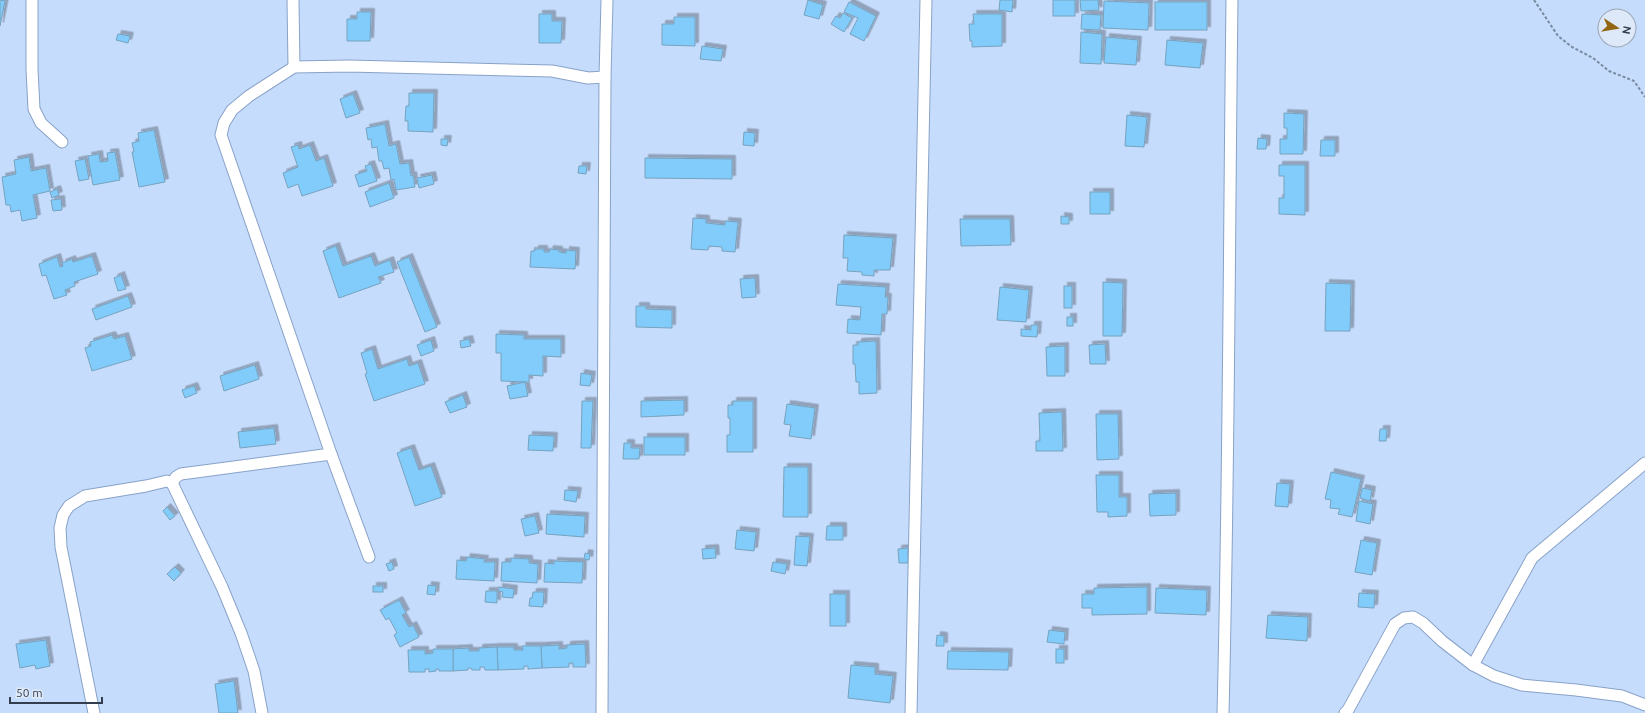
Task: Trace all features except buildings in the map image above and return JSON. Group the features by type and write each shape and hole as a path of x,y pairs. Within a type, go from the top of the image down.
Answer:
{"street":[{"path":"32,0 32,69 34,109 41,123 62,142"},
{"path":"292,0 294,67"},
{"path":"602,713 605,77 607,0"},
{"path":"911,713 926,0"},
{"path":"1223,713 1228,501 1232,0"},
{"path":"369,557 330,454 221,135 224,123 232,110 249,96 294,67 349,66 552,71 588,78 605,77"},
{"path":"172,483 176,477 181,474 330,454"},
{"path":"1473,665 1532,558 1645,463"},
{"path":"94,713 61,547 60,528 63,515 69,506 85,496 167,481 172,483 222,587 241,633 254,671 262,713"},
{"path":"1345,713 1396,624 1404,618 1413,617 1423,623 1442,641 1473,665 1494,676 1522,685 1622,696 1645,705"}],"path":[{"path":"1534,0 1558,36 1572,47 1594,58 1608,71 1634,82 1645,96"}]}
